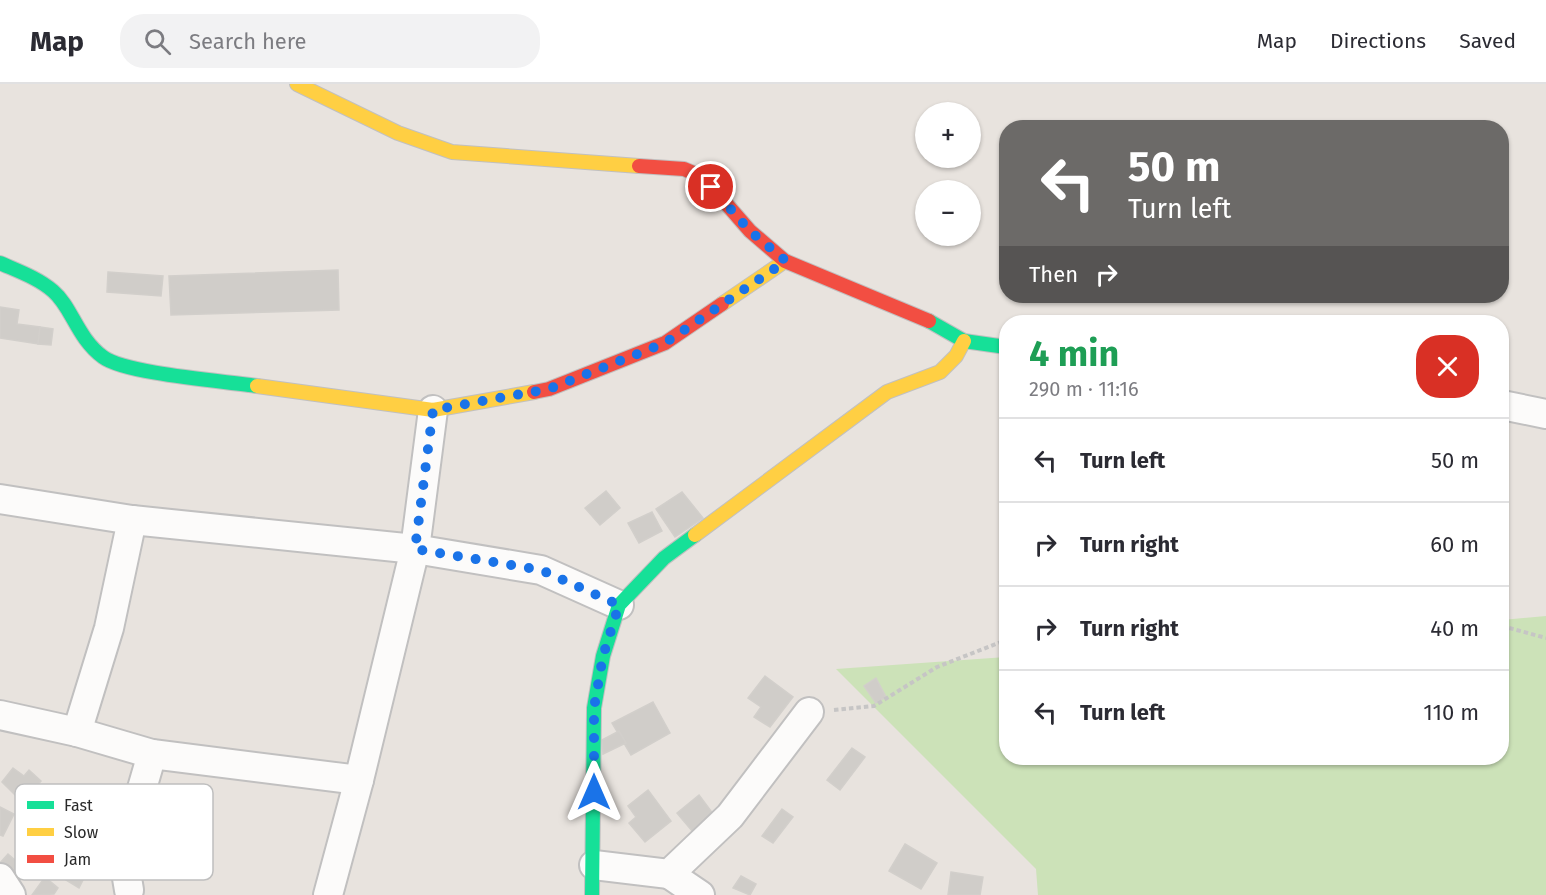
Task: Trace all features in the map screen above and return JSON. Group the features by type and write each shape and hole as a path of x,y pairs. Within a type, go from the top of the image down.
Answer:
{"street":[{"path":"297,84 398,133 452,152 684,169 703,177 750,231 786,261 932,322 964,341 999,346"},
{"path":"0,263 36,279 55,292 83,338 104,357 130,368 433,410 549,389 665,343 786,261"},
{"path":"592,895 594,708 603,656 619,605 664,558 887,392 907,383 930,379 947,369 957,357 964,341"},
{"path":"1509,406 1546,414"},
{"path":"328,895 359,780 415,549 433,410"},
{"path":"0,499 132,520 415,549 541,570 619,605"},
{"path":"77,732 109,628 132,520"},
{"path":"669,874 730,816 809,712"},
{"path":"0,715 77,732 152,754 359,780"},
{"path":"143,784 152,754"},
{"path":"594,865 669,874 700,895"},
{"path":"0,878 11,895"},
{"path":"127,880 129,890"}],"path":[{"path":"1509,628 1546,638"},
{"path":"809,712 874,706 937,667 999,643"}],"green space":[{"path":"1546,616 1546,895 1038,895 1036,869 836,669 999,657 999,765 1509,765 1509,619"}],"building":[{"path":"338,270 339,310 171,315 169,276"},
{"path":"108,272 163,276 161,296 107,292"},
{"path":"0,307 19,310 17,324 40,327 38,344 0,338"},
{"path":"40,327 53,329 51,345 38,344"},
{"path":"606,491 620,508 600,525 585,508"},
{"path":"682,492 703,518 675,537 656,509"},
{"path":"652,512 662,531 639,543 628,523"},
{"path":"765,676 793,697 770,727 754,717 761,707 748,698"},
{"path":"876,678 886,697 876,703 864,686"},
{"path":"653,702 670,733 631,755 612,723"},
{"path":"619,731 626,743 603,754 602,740"},
{"path":"852,748 865,757 840,790 827,780"},
{"path":"13,768 24,776 29,770 41,781 38,784 15,784 15,795 2,782"},
{"path":"648,790 671,821 645,842 629,823 636,817 628,806"},
{"path":"699,795 714,815 693,832 677,813"},
{"path":"0,807 14,814 3,836 0,835"},
{"path":"782,809 793,817 773,843 762,836"},
{"path":"905,844 937,863 921,889 889,871"},
{"path":"8,854 15,860 15,880 11,884 0,868 0,863"},
{"path":"951,872 983,877 980,895 948,895"},
{"path":"741,876 756,884 750,895 733,888"},
{"path":"43,880 49,880 58,888 54,894 32,895"},
{"path":"66,880 83,880 79,888"}],"traffic: fast":[{"path":"0,263 53,291 65,305 87,341 103,357 115,363 153,372 257,386"},
{"path":"929,321 964,341 999,346"},
{"path":"592,895 594,708 603,656 619,605 664,558 695,535"}],"traffic: slow":[{"path":"297,84 398,133 452,152 639,166"},
{"path":"722,304 785,261"},
{"path":"695,535 887,392 940,372 956,356 964,341"},
{"path":"257,386 433,410 534,392"}],"traffic: jam":[{"path":"639,166 684,169 703,177 750,231 785,261 929,321"},
{"path":"534,392 549,389 665,343 722,304"}],"route":[{"path":"594,792 594,708 603,656 619,605 541,570 415,549 433,410 549,389 665,343 786,261 750,231 711,187"}]}
